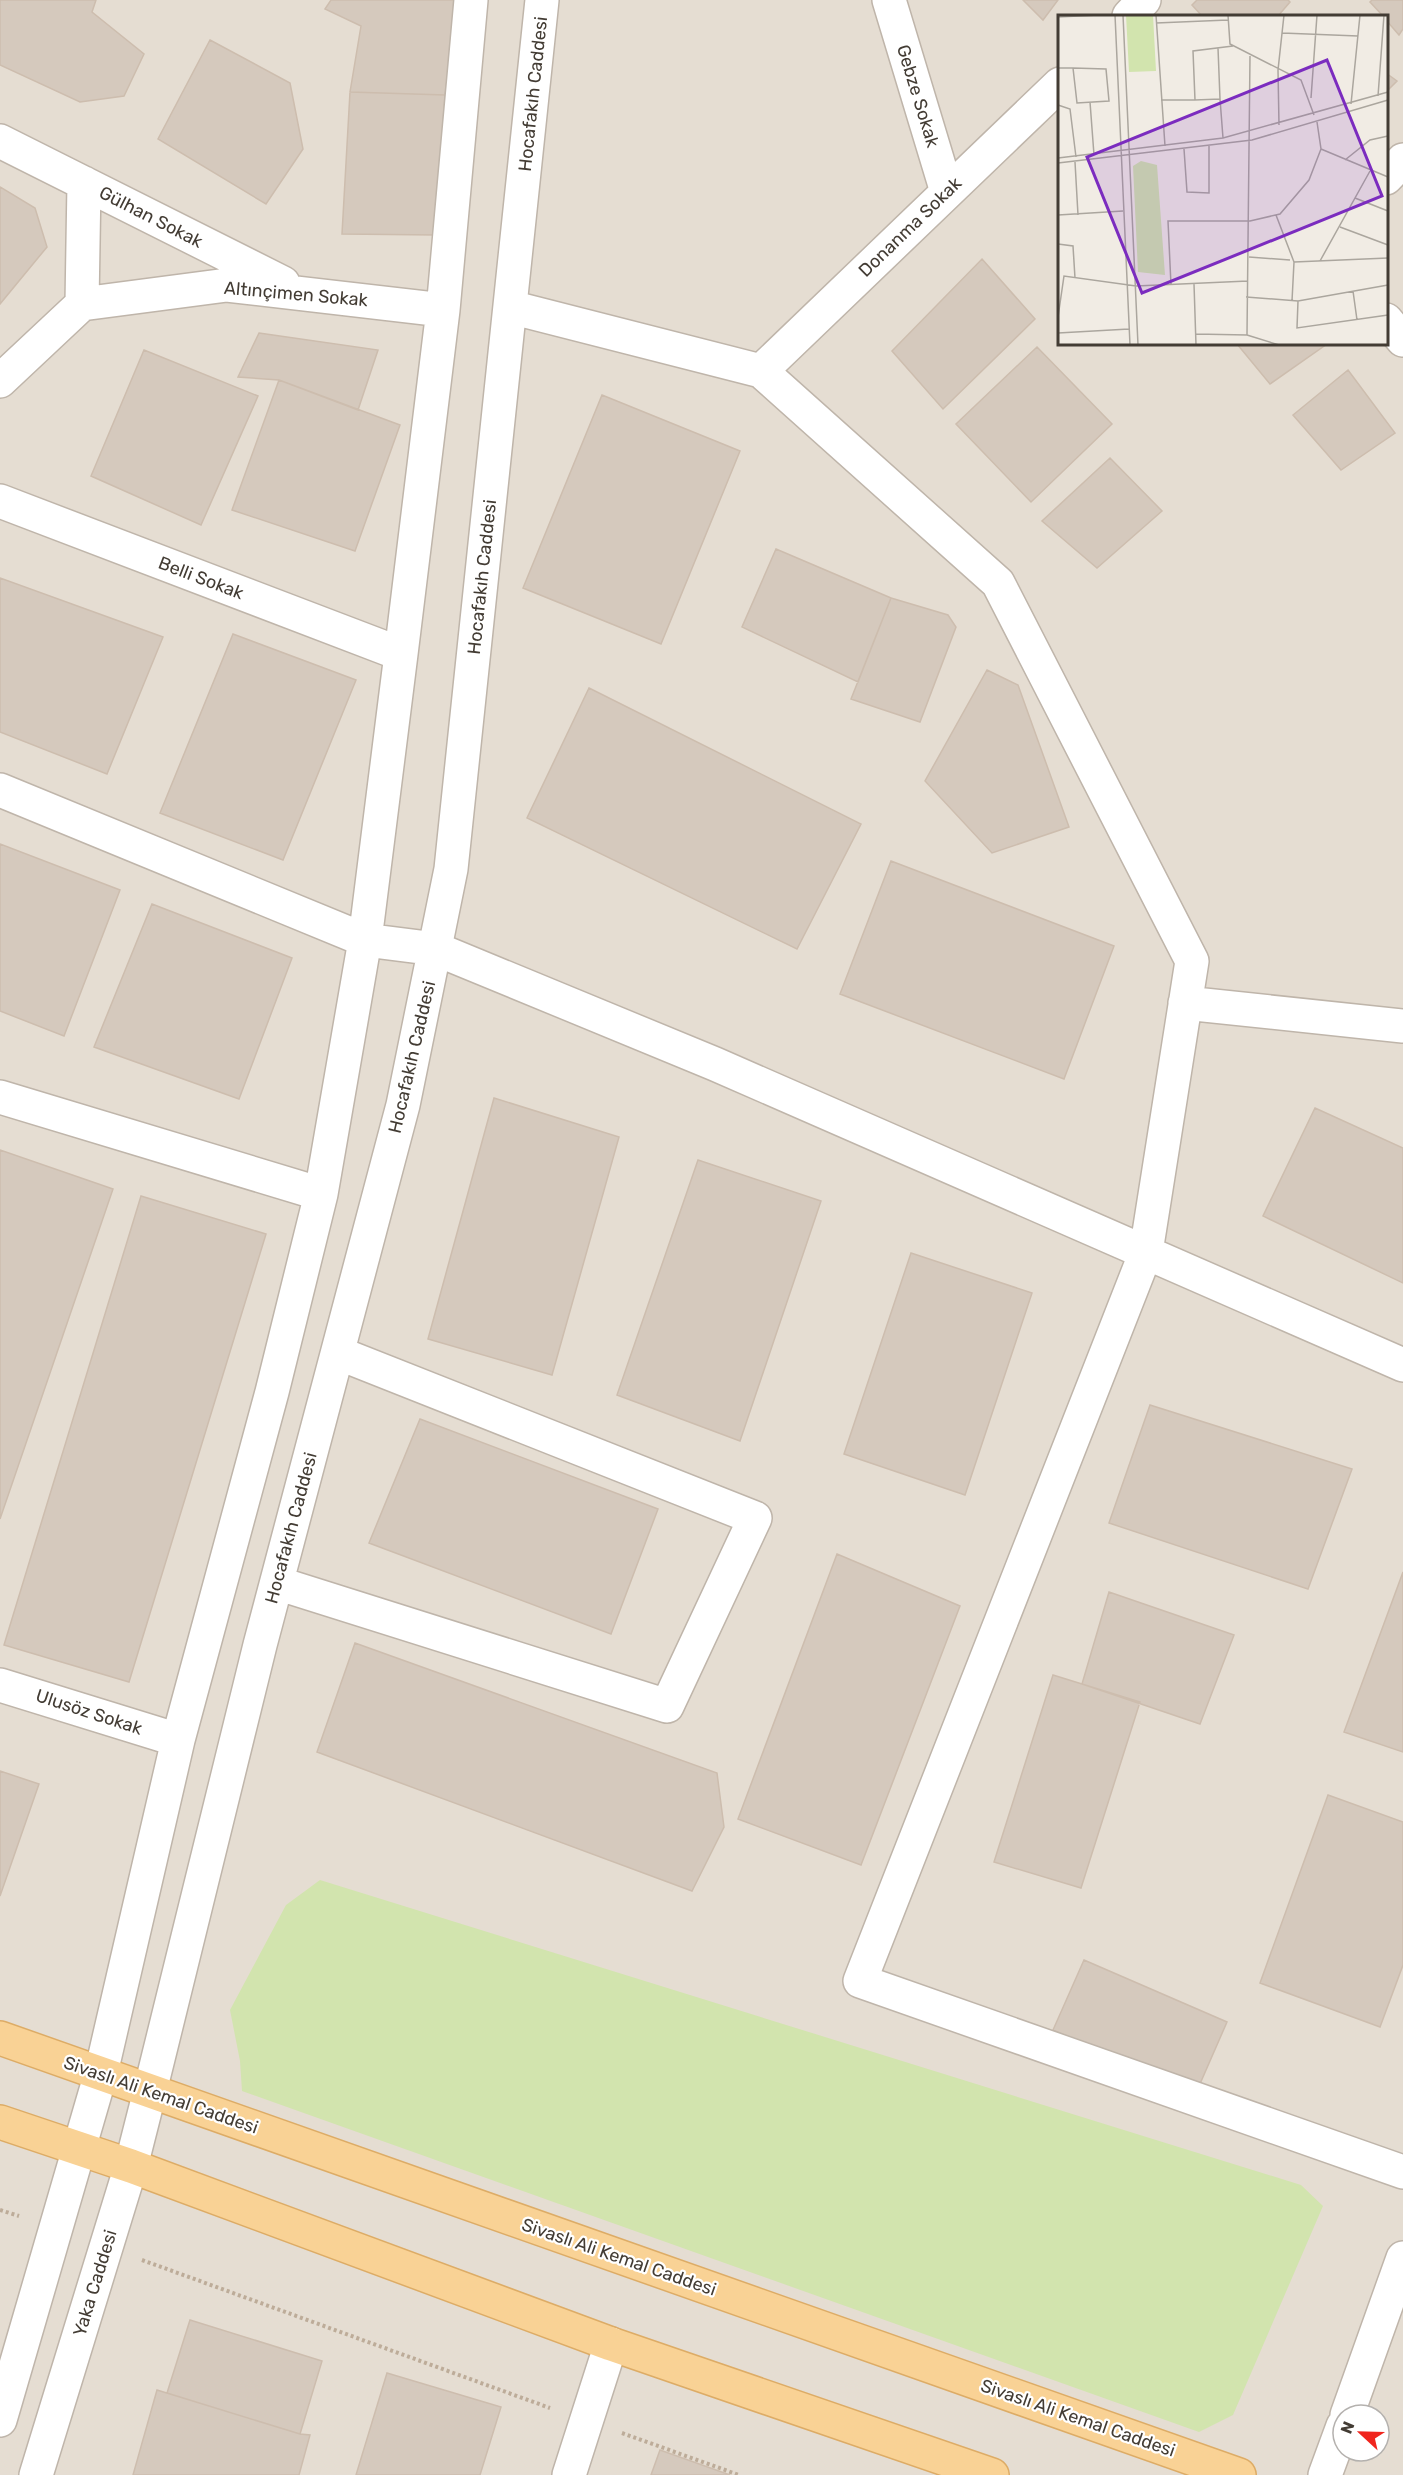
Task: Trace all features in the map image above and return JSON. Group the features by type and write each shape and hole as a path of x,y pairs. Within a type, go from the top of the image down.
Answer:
{"main road":[{"name":"Sivaslı Ali Kemal Caddesi","path":"0,2038 1239,2475"},
{"path":"0,2122 130,2166 611,2344 992,2475"}],"street":[{"path":"2,2404 57,2228 101,2073 178,1740 272,1392 321,1194 365,940 401,654 443,310 471,0"},
{"name":"Hocafakıh Caddesi","path":"150,2091 277,1583 403,1105 451,869 542,0"},
{"name":"Gebze Sokak","path":"889,0 947,192"},
{"name":"Donanma Sokak","path":"761,371 1058,85"},
{"name":"Gülhan Sokak","path":"0,141 301,293"},
{"path":"1388,176 1403,160"},
{"path":"0,381 82,304 84,183"},
{"name":"Altınçimen Sokak","path":"82,304 226,285 443,310"},
{"path":"510,307 761,371 998,584 1192,961 1146,1252 860,1981 1403,2172"},
{"path":"1388,322 1403,340"},
{"name":"Belli Sokak","path":"0,501 401,654"},
{"path":"0,790 365,940 436,949 715,1064 1403,1365"},
{"path":"1185,1003 1403,1026"},
{"path":"0,1097 321,1194"},
{"path":"277,1583 668,1706 756,1518 338,1353"},
{"name":"Ulusöz Sokak","path":"0,1684 178,1740"},
{"name":"Yaka Caddesi","path":"36,2475 106,2247 150,2091"},
{"path":"1351,2403 1403,2258"},
{"path":"569,2475 611,2344"},
{"path":"1326,2475 1331,2461"}],"path":[{"path":"0,2210 57,2228"},
{"path":"106,2247 739,2475"}],"shaded area":[{"path":"0,0 1403,0 1403,2475 0,2475"}],"green space":[{"path":"320,1880 1301,2185 1323,2206 1233,2415 1199,2432 242,2091 240,2061 230,2010 286,1905"}],"building":[{"path":"0,0 96,0 92,12 144,54 124,96 80,102 0,65"},
{"path":"331,0 458,0 445,95 350,92 361,26 325,9"},
{"path":"1023,0 1058,0 1043,20"},
{"path":"1197,0 1288,0 1290,2 1279,15 1201,15 1192,5"},
{"path":"1372,0 1403,0 1403,29 1399,35 1388,22 1388,15 1382,15 1370,2"},
{"path":"210,40 290,83 303,149 266,204 158,139"},
{"path":"1388,74 1397,81 1388,90"},
{"path":"350,92 445,95 436,235 342,234"},
{"path":"0,187 35,208 47,247 0,304"},
{"path":"982,259 1035,319 943,409 892,351"},
{"path":"259,333 378,350 358,410 279,380 238,377"},
{"path":"1238,345 1326,345 1270,384"},
{"path":"1037,347 1112,424 1031,502 956,424"},
{"path":"144,350 258,396 201,525 91,476"},
{"path":"1348,370 1395,433 1341,470 1293,415"},
{"path":"279,380 400,425 355,551 232,510"},
{"path":"602,395 740,451 661,644 523,588"},
{"path":"1110,458 1162,511 1097,568 1042,521"},
{"path":"776,549 891,598 858,682 742,627"},
{"path":"0,578 163,637 107,774 0,732"},
{"path":"891,598 948,615 956,627 920,722 851,699"},
{"path":"233,634 356,680 283,860 160,813"},
{"path":"987,670 1018,685 1069,827 992,853 925,781"},
{"path":"589,688 861,824 797,949 527,818"},
{"path":"0,844 120,890 64,1036 0,1011"},
{"path":"891,861 1114,946 1064,1079 840,994"},
{"path":"152,904 292,958 239,1099 94,1047"},
{"path":"494,1098 619,1137 552,1375 428,1339"},
{"path":"1315,1108 1403,1148 1403,1283 1263,1216"},
{"path":"0,1150 113,1189 0,1519"},
{"path":"698,1160 821,1201 740,1441 617,1395"},
{"path":"141,1196 266,1234 129,1682 4,1645"},
{"path":"911,1253 1032,1293 965,1495 844,1454"},
{"path":"1150,1405 1352,1469 1308,1589 1109,1523"},
{"path":"420,1419 658,1509 611,1634 369,1543"},
{"path":"837,1554 960,1606 861,1865 738,1819"},
{"path":"1403,1572 1403,1752 1344,1732"},
{"path":"1109,1592 1234,1635 1200,1724 1082,1684"},
{"path":"355,1643 717,1773 724,1827 692,1891 317,1752"},
{"path":"1053,1675 1140,1702 1081,1888 994,1862"},
{"path":"0,1771 39,1784 0,1896"},
{"path":"1328,1795 1403,1822 1403,1965 1380,2027 1260,1983"},
{"path":"1084,1960 1227,2022 1196,2093 1053,2030"},
{"path":"190,2320 322,2361 300,2434 167,2393"},
{"path":"387,2373 501,2407 480,2475 356,2475"},
{"path":"157,2390 300,2434 310,2435 299,2475 133,2475"},
{"path":"660,2450 730,2475 651,2475"}]}
